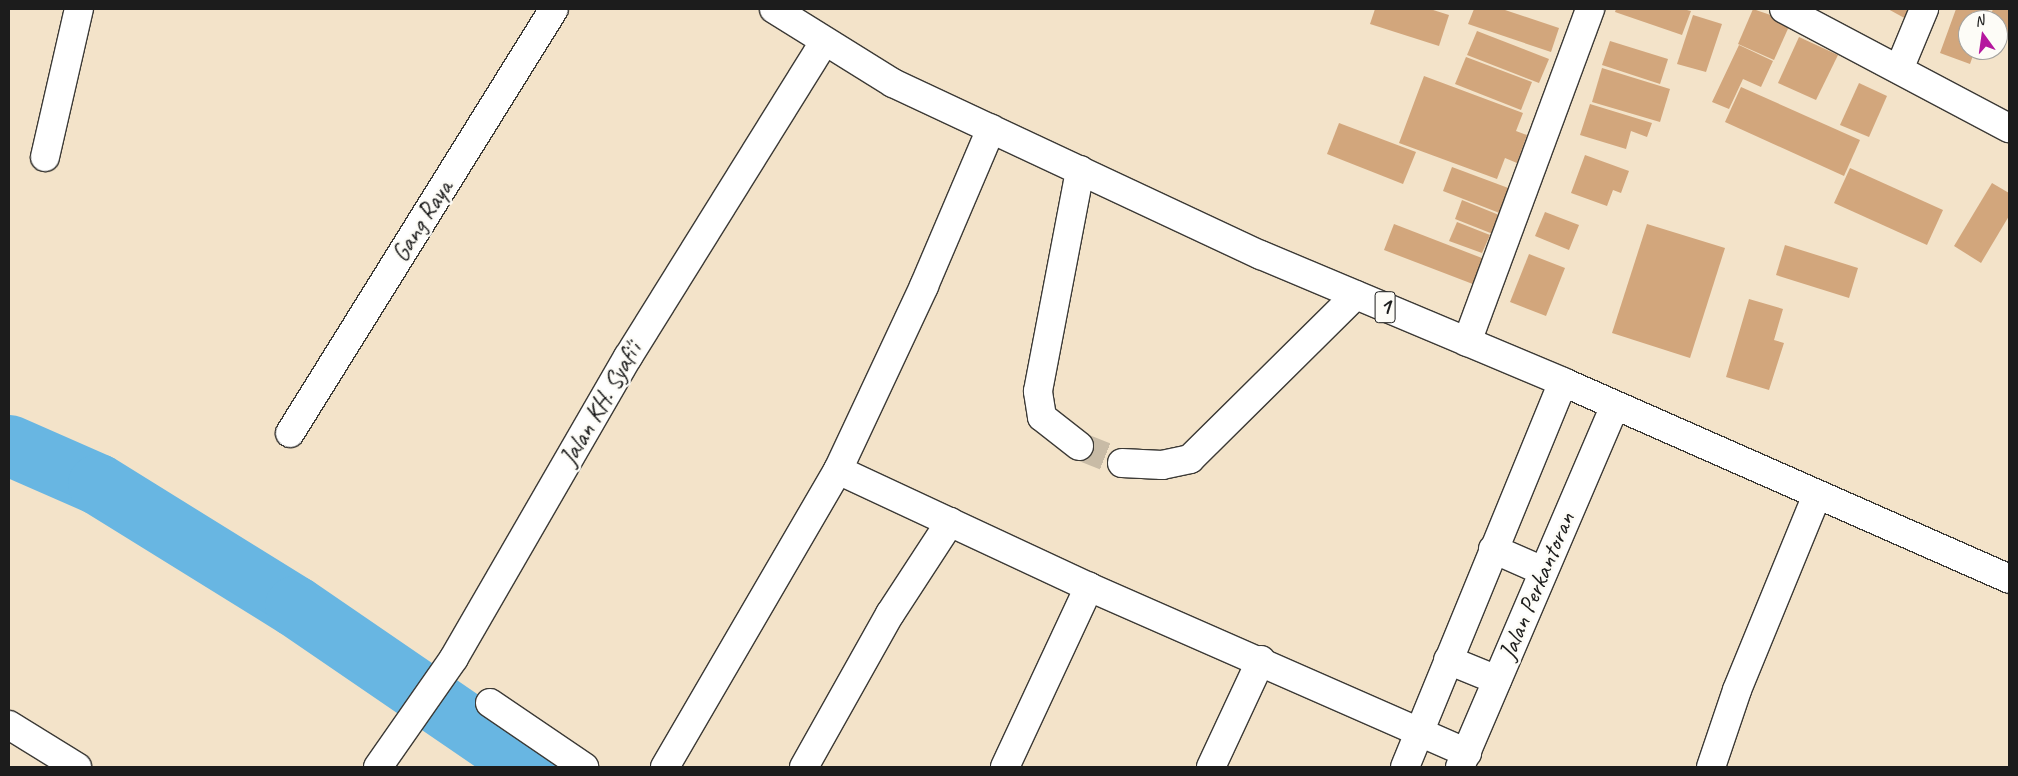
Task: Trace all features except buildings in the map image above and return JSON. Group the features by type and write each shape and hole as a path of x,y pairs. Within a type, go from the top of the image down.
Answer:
{"main road":[{"path":"45,157 79,9"},
{"name":"Gang Raya","path":"290,432 554,9"},
{"name":"1","path":"774,9 803,18 824,42 893,83 991,129 1356,295 1563,382 2009,579"},
{"path":"1467,342 1590,9"},
{"path":"1784,9 1900,67 2009,128"},
{"path":"1900,67 1924,9"},
{"name":"Jalan KH. Syafi'i","path":"378,767 404,734 454,658 628,357 824,42"},
{"path":"665,767 838,470 991,129"},
{"path":"1079,446 1042,417 1038,391 1080,170"},
{"path":"1122,463 1162,466 1190,459 1356,295"},
{"path":"1405,767 1563,382"},
{"name":"Jalan Perkantoran","path":"1464,760 1615,406"},
{"path":"838,470 1089,587 1261,660 1418,732 1464,760"},
{"path":"1711,767 1737,690 1817,495"},
{"path":"804,767 890,614 950,522"},
{"path":"1493,549 1543,571"},
{"path":"1005,767 1056,667 1089,587"},
{"path":"1211,767 1261,660"},
{"path":"1448,660 1497,680"},
{"path":"490,704 584,767"},
{"path":"9,725 77,767"}],"waterway":[{"path":"9,445 98,484 295,606 530,767"}],"tunnel":[{"path":"1079,446 1122,463"}]}
